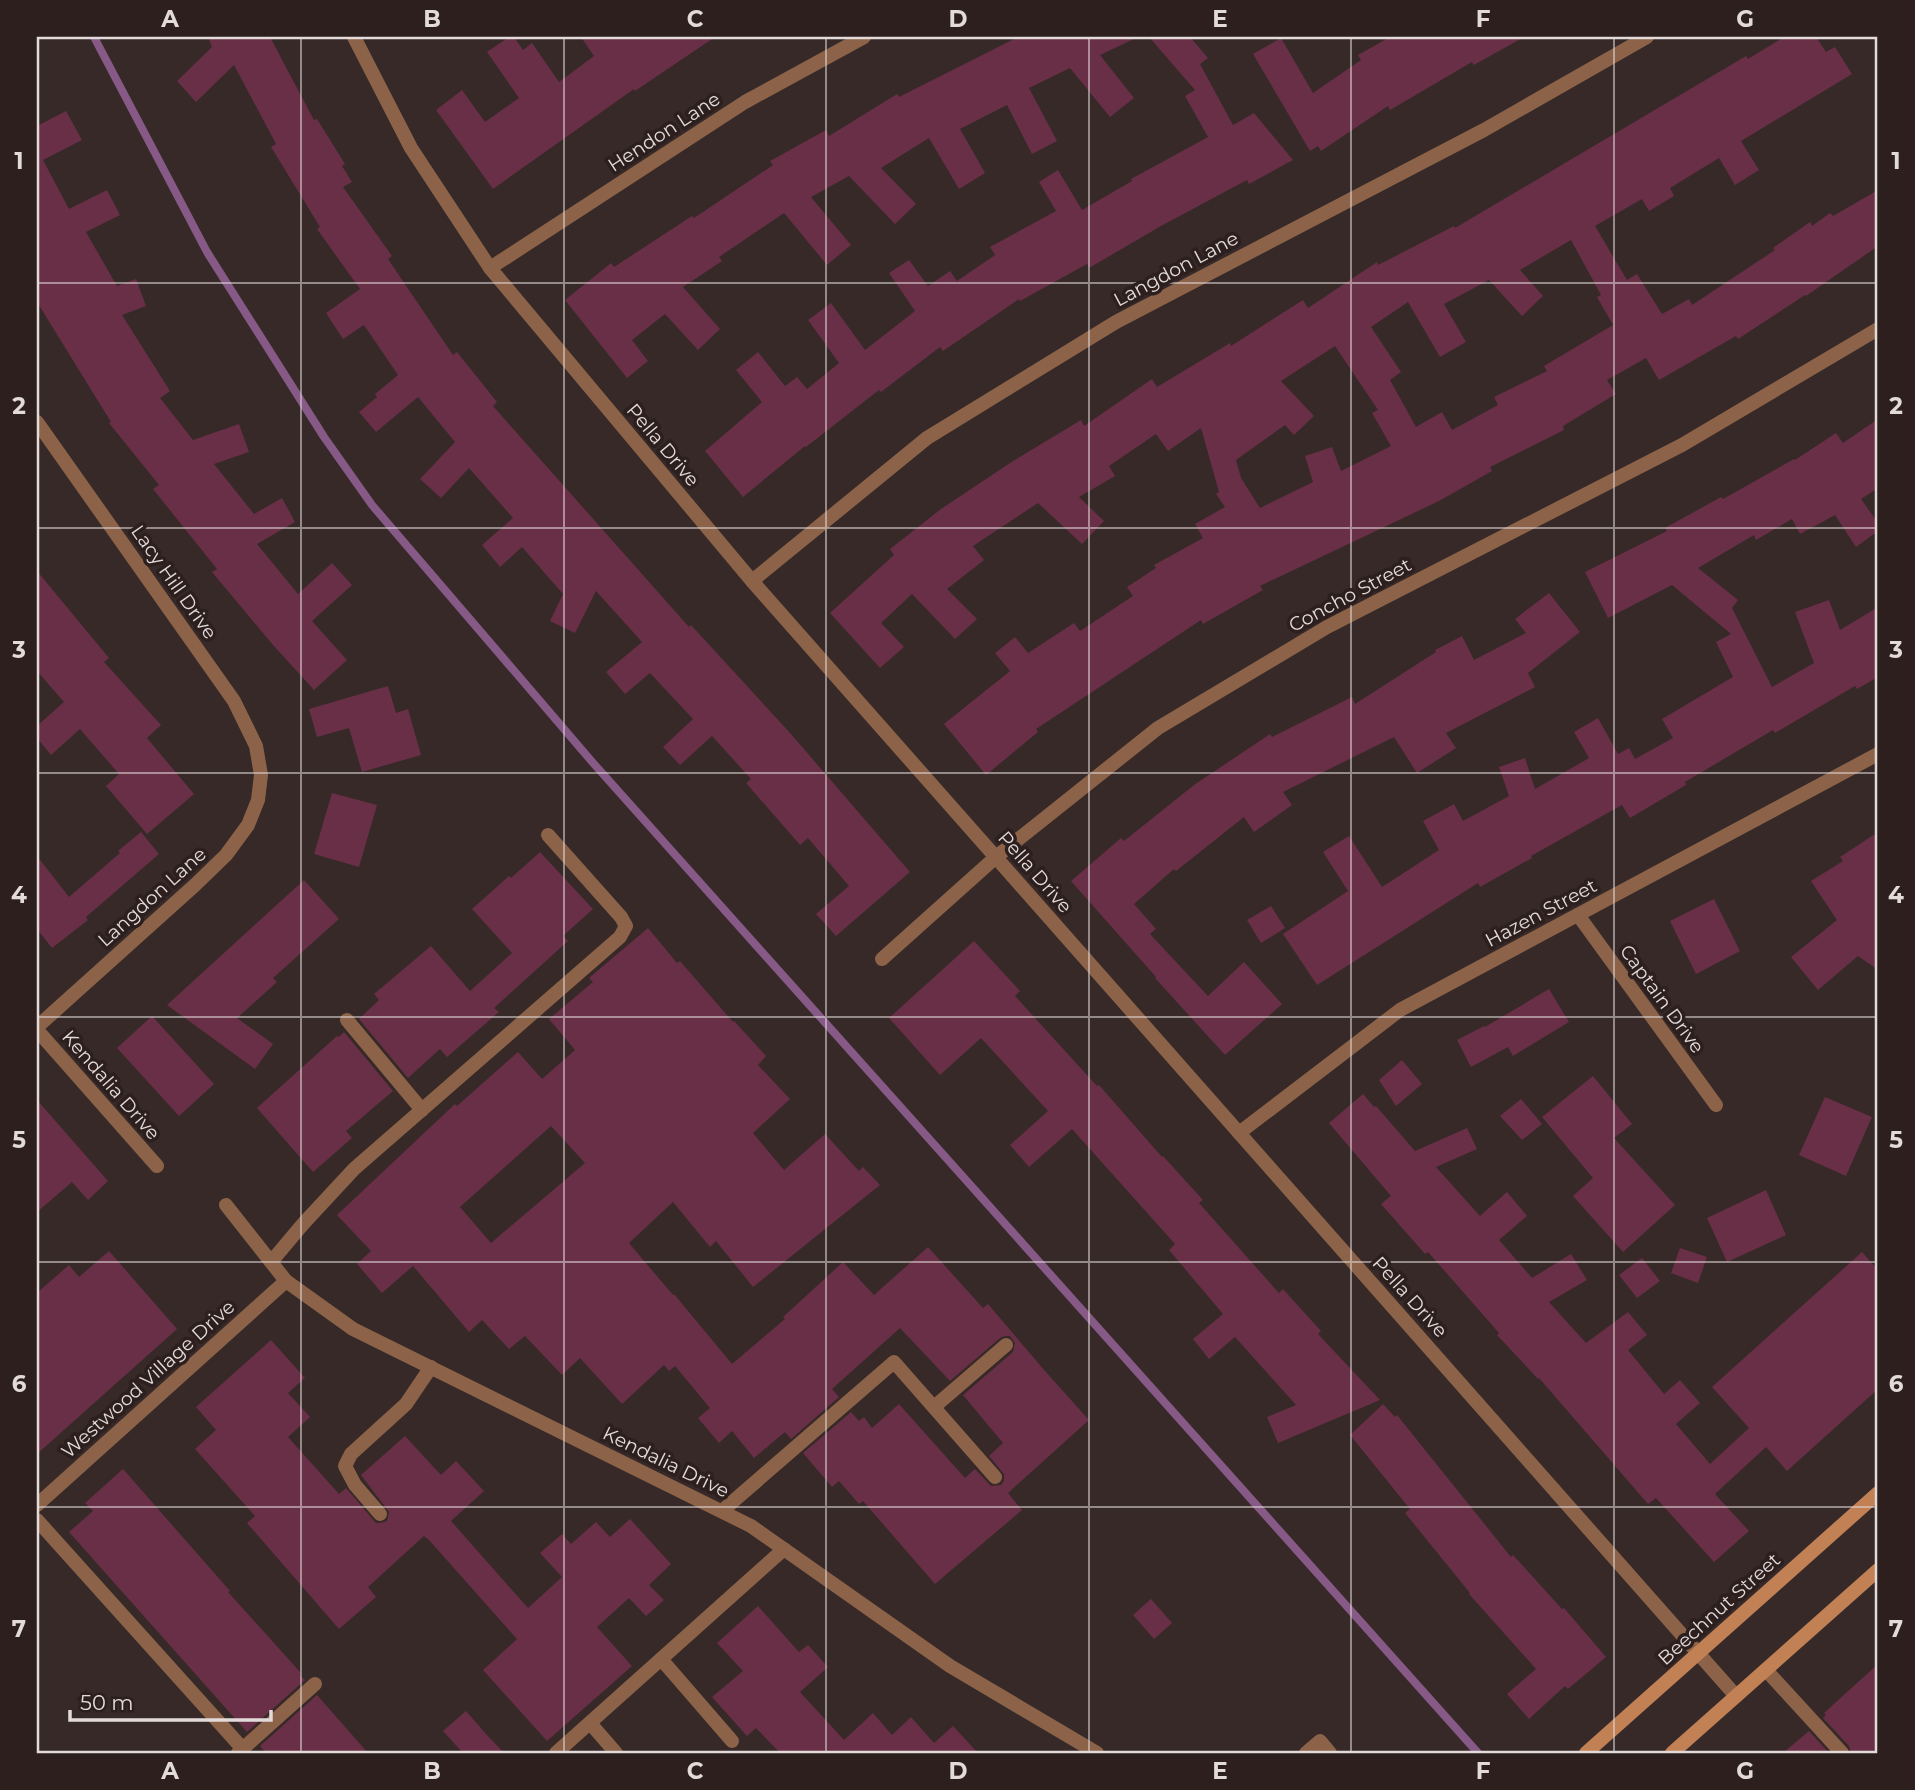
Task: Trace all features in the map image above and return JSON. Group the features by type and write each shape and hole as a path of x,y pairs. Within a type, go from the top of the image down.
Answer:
{"main road":[{"name":"Beechnut Street","path":"1586,1753 1878,1493"},
{"path":"1672,1753 1878,1570"}],"street":[{"name":"Pella Drive","path":"354,37 411,148 489,268 752,581 1736,1696"},
{"name":"Hendon Lane","path":"489,268 745,102 864,37"},
{"name":"Langdon Lane","path":"752,581 927,438 1116,322 1484,130 1647,37"},
{"name":"Concho Street","path":"882,959 996,857 1158,728 1316,634 1682,445 1878,329"},
{"name":"Lacy Hill Drive","path":"37,422 234,701 256,746 261,775"},
{"name":"Hazen Street","path":"1239,1133 1400,1010 1878,754"},
{"name":"Langdon Lane","path":"37,1029 226,855 248,825 258,800 261,775"},
{"path":"271,1262 354,1168 620,937 626,926 621,918 548,835"},
{"name":"Captain Drive","path":"1578,915 1716,1105"},
{"path":"347,1020 422,1110"},
{"name":"Kendalia Drive","path":"37,1029 157,1166"},
{"name":"Kendalia Drive","path":"226,1205 286,1281 353,1329 751,1526 950,1667 1097,1753"},
{"name":"Westwood Village Drive","path":"37,1505 286,1281"},
{"path":"934,1407 1006,1345"},
{"path":"722,1511 894,1362 995,1477"},
{"path":"380,1514 355,1485 345,1466 351,1454 406,1404 431,1367"},
{"path":"37,1520 240,1751 315,1684"},
{"path":"556,1753 784,1549"},
{"path":"661,1659 732,1741"},
{"path":"1766,1670 1842,1753"},
{"path":"590,1723 616,1753"},
{"path":"1306,1753 1320,1741 1330,1753"}],"building":[{"path":"208,37 270,37 314,120 317,119 345,164 342,166 352,182 343,187 392,256 388,259 453,355 457,352 497,402 493,406 689,627 691,625 791,734 910,872 836,936 816,914 849,886 808,838 800,845 746,783 751,779 712,736 680,765 663,747 693,719 650,673 625,694 606,672 642,642 596,591 575,633 550,621 563,594 522,547 500,567 482,545 513,518 469,468 441,498 420,479 455,442 418,397 376,432 359,412 398,375 364,325 343,339 326,313 360,289 317,229 320,227 271,147 276,144 234,65 196,102 177,81 212,47"},
{"path":"509,37 514,37 523,50 532,43 559,82 594,56 581,37 715,37 635,91 634,89 493,189 436,110 462,90 485,122 519,98 487,52"},
{"path":"1018,37 1138,37 1100,55 1134,98 1110,117 1070,68 1029,88 1057,141 1032,154 1007,105 960,129 985,173 959,189 929,138 881,168 916,204 895,224 849,176 811,197 851,245 827,265 784,213 719,257 722,261 683,287 720,329 698,350 665,314 632,340 648,361 627,378 565,300 611,263 614,267 773,165 770,161 826,130 829,136 897,94 899,97"},
{"path":"1149,37 1190,37 1208,58 1200,64 1233,125 1254,113 1293,160 1249,184 1247,180 1089,268 1087,264 1020,301 1019,299 943,351 940,347 805,446 743,497 705,451 762,402 736,370 758,352 785,386 797,377 807,389 839,363 808,320 831,303 865,350 915,311 889,273 909,260 928,286 950,271 957,281 995,255 990,247 1056,211 1039,182 1058,170 1082,210 1132,181 1131,179 1208,137 1185,96 1195,90"},
{"path":"1390,37 1524,37 1474,65 1472,62 1390,110 1388,106 1321,151 1318,146 1310,151 1253,54 1281,38 1313,93 1361,60 1358,55"},
{"path":"1784,37 1816,37 1826,52 1835,47 1852,74 1741,141 1759,170 1735,185 1719,158 1670,188 1674,196 1649,211 1642,199 1595,226 1627,280 1637,274 1662,314 1689,299 1692,305 1775,250 1773,248 1810,222 1812,226 1830,213 1833,216 1878,190 1878,246 1738,339 1736,336 1659,380 1646,358 1607,380 1616,394 1563,426 1564,430 1490,467 1492,471 1439,501 1260,586 1263,590 1203,624 1201,620 1036,729 1038,732 986,775 944,724 1010,671 995,653 1015,637 1028,653 1074,623 1080,631 1133,596 1127,587 1156,568 1154,565 1203,538 1195,524 1225,507 1216,494 1219,492 1201,428 1168,451 1156,434 1109,466 1115,476 1079,497 1104,521 1082,544 1038,503 973,546 984,560 947,589 977,619 955,639 912,594 881,623 904,647 880,668 830,613 894,555 890,549 941,509 1013,461 1081,420 1084,426 1152,379 1157,387 1230,343 1231,346 1303,300 1308,308 1377,262 1378,265 1454,226 1455,228 1746,56 1748,59","holes":["1571,240 1601,295 1597,297 1613,325 1544,366 1547,371 1494,397 1498,405 1452,430 1442,412 1416,427 1390,380 1401,372 1371,327 1408,302 1440,357 1466,342 1444,304 1489,280 1522,316 1543,296 1520,270","1335,346 1378,410 1372,413 1391,446 1341,471 1332,447 1305,456 1313,482 1260,508 1241,478 1236,460 1285,425 1294,435 1314,416 1281,381"]},
{"path":"66,111 82,140 43,160 69,209 107,190 120,215 86,232 117,286 136,279 146,306 122,315 170,391 160,398 193,440 239,424 249,452 214,464 254,514 282,498 295,522 257,544 298,594 332,563 352,585 312,621 347,660 314,690 212,572 217,569 153,489 159,485 109,423 111,422 37,302 37,126"},
{"path":"1878,419 1878,488 1861,499 1878,523 1878,531 1856,547 1835,515 1800,534 1792,519 1756,540 1754,535 1698,568 1738,600 1732,608 1772,687 1814,663 1795,612 1829,600 1840,630 1878,607 1878,677 1857,689 1855,686 1775,733 1773,730 1630,818 1622,805 1480,887 1478,883 1317,985 1283,934 1348,891 1323,852 1349,836 1382,887 1439,850 1423,821 1454,804 1463,821 1509,796 1499,767 1525,758 1535,789 1589,758 1574,732 1598,718 1618,754 1629,748 1635,759 1673,738 1662,719 1733,677 1716,642 1731,634 1672,585 1608,618 1585,572 1667,531 1665,528 1795,460 1836,433 1843,443"},
{"path":"37,571 109,658 104,662 161,725 147,738 194,794 147,834 106,786 119,774 80,729 51,755 37,738 37,726 64,702 37,671"},
{"path":"1549,593 1580,632 1528,673 1535,687 1446,733 1456,748 1417,773 1394,737 1283,792 1292,805 1254,832 1244,817 1176,871 1174,869 1134,904 1156,929 1150,934 1208,996 1244,962 1282,1004 1225,1055 1071,881 1121,838 1124,841 1194,785 1270,734 1272,737 1352,697 1355,704 1436,652 1435,650 1462,636 1474,660 1526,633 1515,619"},
{"path":"388,686 396,713 408,709 421,755 362,772 349,728 317,737 309,709"},
{"path":"332,793 377,805 359,867 314,854"},
{"path":"141,832 159,854 86,917 88,920 52,948 37,929 37,856 69,897"},
{"path":"1878,832 1878,970 1858,956 1818,990 1791,957 1837,920 1811,881 1843,861 1840,857"},
{"path":"540,852 593,909 563,936 568,941 494,1008 499,1012 447,1057 440,1049 408,1078 359,1019 379,1000 374,994 431,946 470,991 512,953 472,909"},
{"path":"304,880 339,919 273,978 277,982 237,1018 273,1044 255,1069 167,1005"},
{"path":"1714,899 1740,951 1696,974 1670,921"},
{"path":"1271,906 1285,928 1261,943 1247,920"},
{"path":"648,928 677,963 680,961 766,1056 758,1065 790,1099 753,1133 784,1170 825,1134 859,1171 863,1167 880,1185 753,1287 716,1241 710,1247 673,1202 629,1243 732,1364 785,1319 783,1317 843,1262 874,1295 928,1247 983,1308 988,1304 1089,1420 1008,1493 1022,1510 935,1584 863,1501 859,1504 839,1481 832,1487 803,1453 851,1412 859,1421 864,1417 872,1428 899,1404 965,1478 975,1469 991,1486 1001,1485 1004,1474 989,1456 1003,1443 963,1395 1013,1352 1015,1343 1010,1336 1000,1338 950,1381 900,1328 832,1389 839,1397 791,1439 785,1432 754,1458 732,1431 719,1443 698,1418 710,1408 675,1366 669,1371 664,1365 622,1404 580,1358 562,1375 525,1336 509,1349 482,1320 469,1332 413,1266 382,1293 357,1264 371,1251 337,1215 455,1104 457,1106 518,1052 542,1079 575,1050 549,1019 593,982 589,978","holes":["551,1126 585,1163 491,1243 460,1207"]},
{"path":"974,941 1020,991 1015,996 1203,1200 1199,1203 1279,1293 1283,1289 1321,1331 1318,1334 1380,1400 1278,1443 1267,1417 1296,1405 1235,1337 1209,1359 1193,1339 1223,1314 1169,1250 1175,1244 1072,1129 1029,1167 1010,1145 1048,1111 981,1038 940,1075 889,1018"},
{"path":"1549,989 1569,1022 1513,1056 1508,1047 1471,1067 1457,1040 1485,1027"},
{"path":"152,1016 214,1084 179,1116 117,1048"},
{"path":"344,1032 393,1091 346,1131 352,1138 313,1172 257,1108"},
{"path":"1402,1060 1422,1084 1396,1106 1379,1080"},
{"path":"1593,1076 1632,1124 1614,1138 1675,1205 1623,1252 1573,1196 1593,1178 1542,1117"},
{"path":"1363,1094 1415,1151 1467,1128 1477,1149 1436,1167 1480,1216 1507,1192 1527,1216 1499,1240 1532,1278 1571,1254 1587,1280 1549,1302 1586,1343 1628,1312 1647,1335 1628,1350 1664,1394 1680,1380 1700,1403 1676,1424 1710,1464 1749,1428 1712,1387 1862,1252 1878,1270 1878,1389 1787,1471 1766,1447 1715,1494 1749,1531 1714,1562 1656,1498 1648,1504 1539,1378 1497,1335 1499,1333 1428,1252 1425,1254 1381,1204 1391,1196 1329,1123"},
{"path":"1825,1097 1872,1117 1846,1176 1799,1155"},
{"path":"1521,1099 1542,1124 1522,1140 1500,1116"},
{"path":"37,1100 108,1181 88,1200 72,1182 37,1212"},
{"path":"1766,1190 1786,1235 1727,1262 1707,1218"},
{"path":"1680,1248 1707,1257 1698,1283 1671,1273"},
{"path":"109,1251 177,1329 37,1454 37,1293 69,1265 79,1277"},
{"path":"1642,1258 1660,1281 1637,1298 1619,1275"},
{"path":"271,1340 305,1378 288,1393 310,1417 288,1437 339,1494 346,1488 376,1523 387,1521 389,1512 361,1475 405,1436 441,1475 456,1461 484,1491 451,1521 528,1608 562,1577 540,1553 562,1534 571,1544 596,1522 610,1537 630,1519 671,1564 649,1585 664,1600 646,1616 629,1598 597,1627 632,1666 547,1741 483,1670 517,1639 429,1540 424,1536 368,1587 376,1597 339,1629 247,1523 255,1516 195,1449 216,1430 196,1407"},
{"path":"1383,1404 1395,1417 1397,1415 1511,1557 1513,1555 1562,1609 1564,1608 1606,1657 1568,1689 1565,1686 1529,1719 1507,1694 1536,1669 1469,1594 1405,1513 1410,1509 1350,1435"},
{"path":"123,1469 305,1680 247,1732 69,1532 93,1511 85,1503"},
{"path":"1151,1599 1172,1623 1154,1639 1133,1615"},
{"path":"758,1606 799,1652 808,1645 828,1667 800,1692 844,1740 873,1713 892,1735 911,1717 934,1743 953,1726 978,1753 780,1753 756,1728 747,1736 712,1697 743,1671 717,1643"},
{"path":"1878,1664 1878,1753 1851,1753 1849,1746 1823,1718 1826,1715 1824,1713"},
{"path":"317,1695 368,1753 266,1753 260,1746"},
{"path":"466,1711 504,1753 463,1753 443,1731"},
{"path":"1809,1731 1829,1753 1783,1753"}],"waterway":[{"path":"94,37 207,252 324,437 372,505 594,764 1478,1753"}]}
